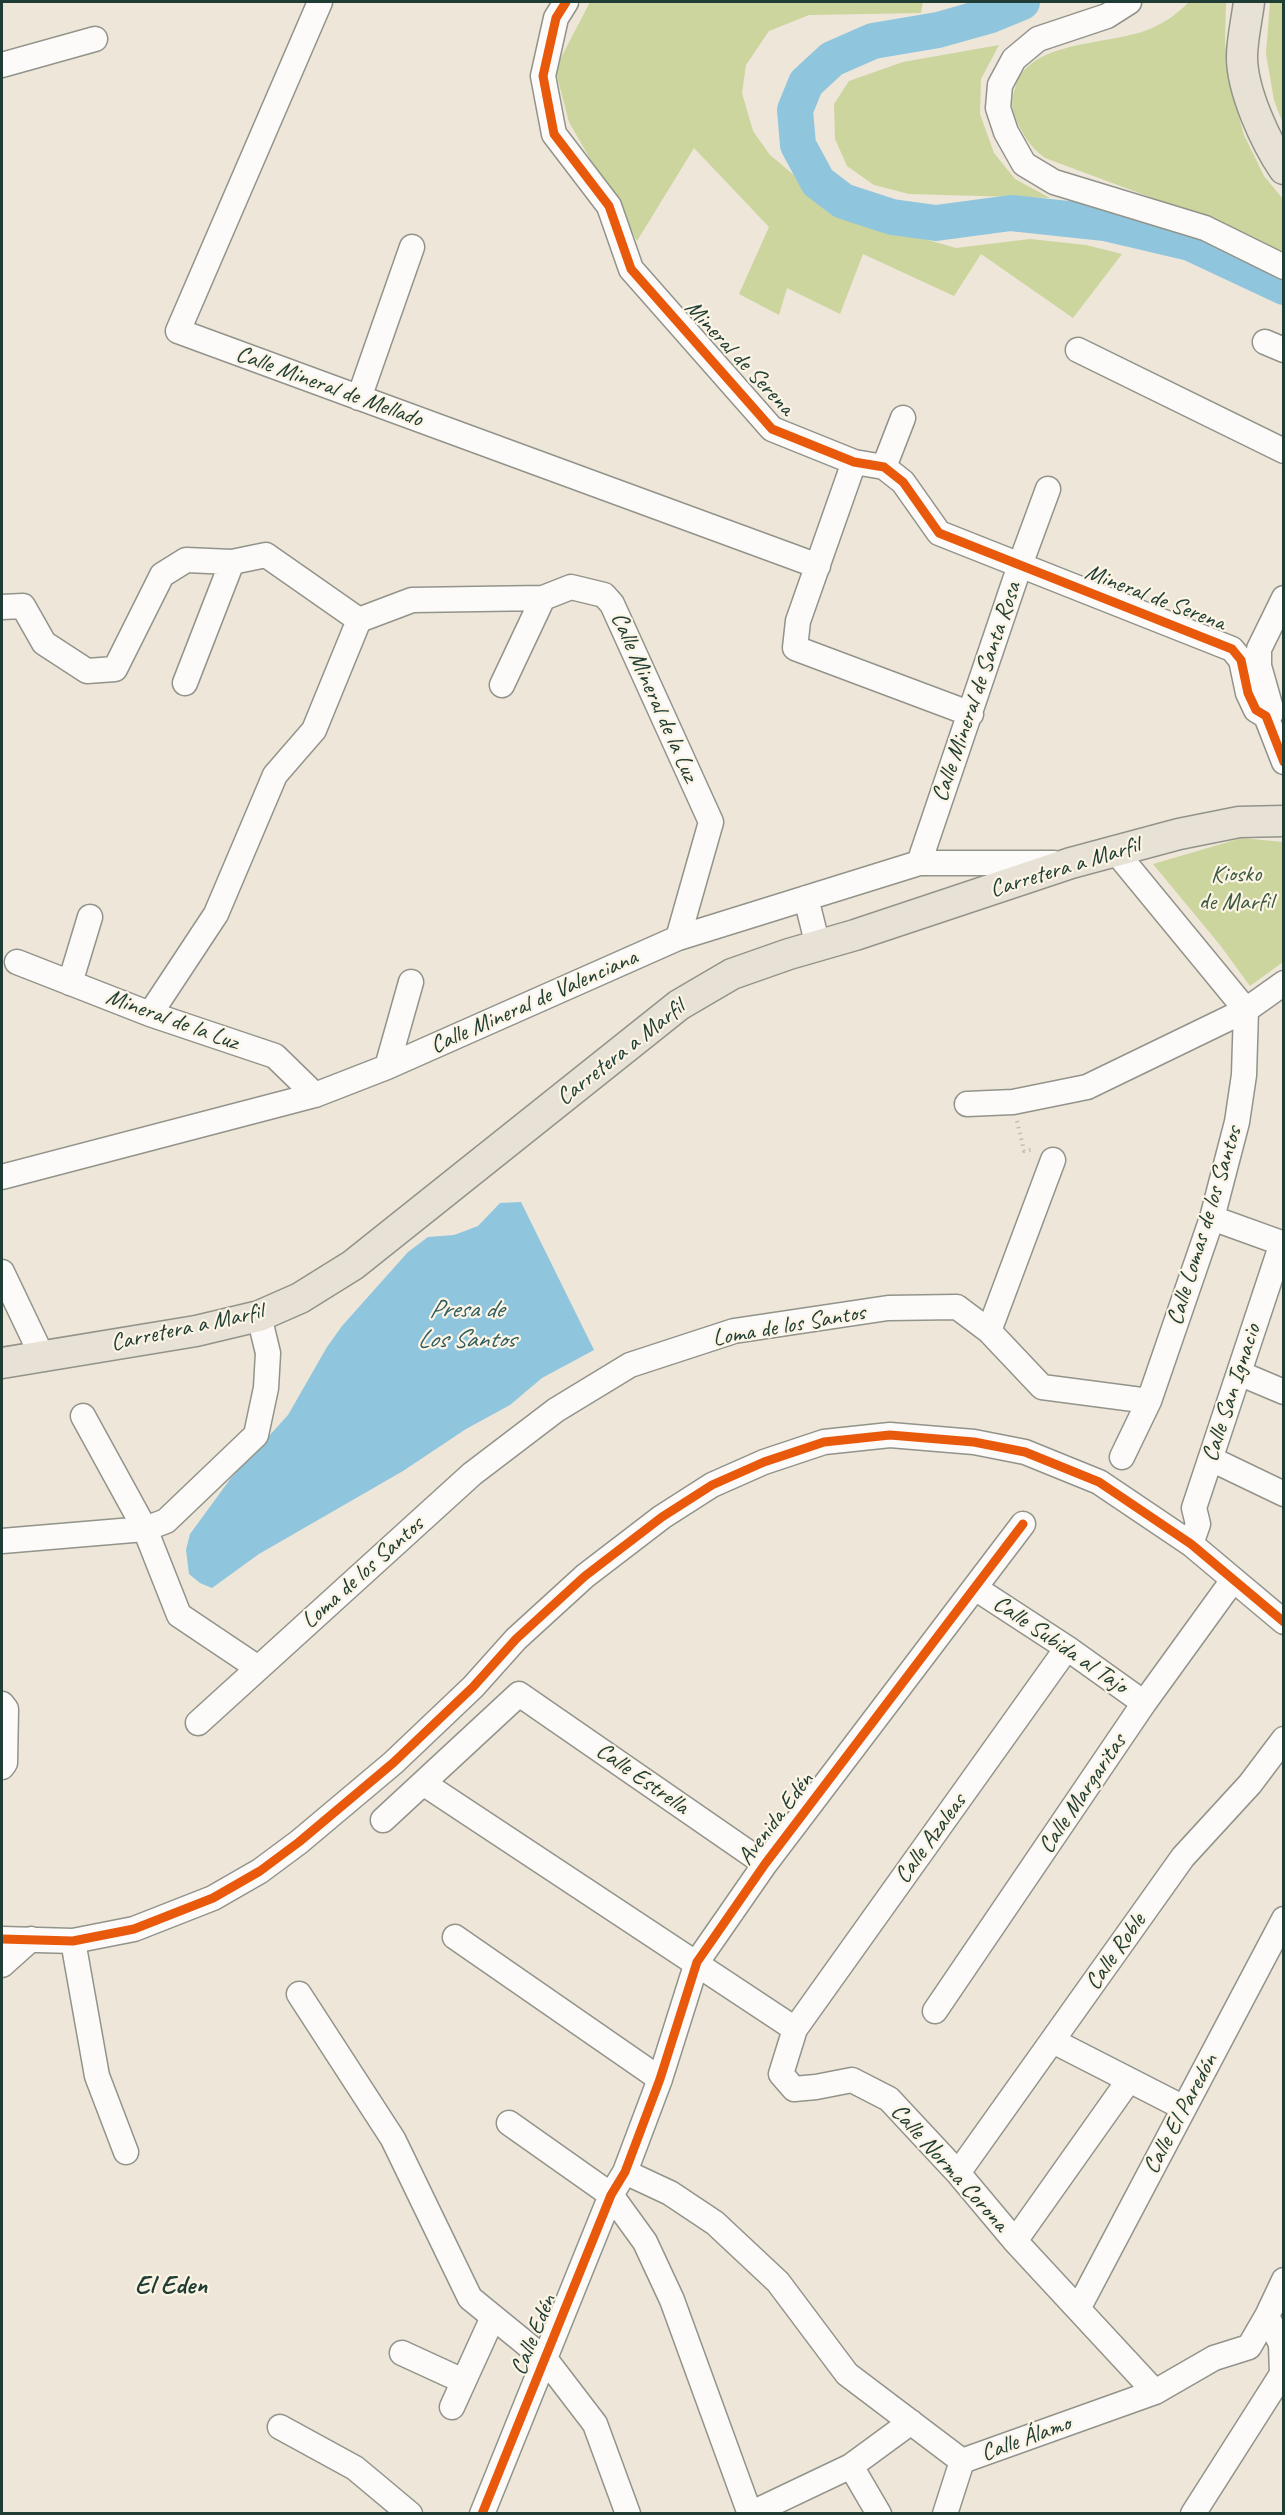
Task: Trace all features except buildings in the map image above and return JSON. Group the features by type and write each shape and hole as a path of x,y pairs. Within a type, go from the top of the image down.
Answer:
{"main road":[{"path":"1249,2 1242,58 1252,107 1272,152 1284,169"},
{"name":"Carretera a Marfil","path":"2,1363 196,1331 259,1316 300,1298 353,1265 679,1005 732,974 1071,863 1179,834 1239,822 1284,821"}],"street":[{"name":"Calle Mineral de Mellado","path":"320,2 178,332 818,566"},
{"name":"Mineral de Serena","path":"566,2 556,18 543,76 554,134 609,206 632,269 772,429 854,462 884,467 903,482 939,533 1232,649 1240,660 1248,693 1256,710 1274,711 1284,762"},
{"path":"1129,2 1107,16 1038,39 1014,59 1000,85 998,108 1006,132 1024,164 1054,182 1205,228 1284,267"},
{"path":"2,65 94,39"},
{"path":"358,398 412,247"},
{"path":"1078,350 1284,451"},
{"path":"884,467 903,418"},
{"path":"854,462 798,621 795,648 971,714"},
{"name":"Calle Mineral de Santa Rosa","path":"919,863 1048,489"},
{"path":"2,607 22,606 44,643 87,670 115,669 162,575 186,560 232,562 266,555 359,620 314,730 275,775 216,914 150,1014"},
{"path":"185,683 232,562"},
{"name":"Calle Mineral de la Luz","path":"359,620 412,600 543,598 571,586 604,595 612,604 711,822 678,938"},
{"path":"502,685 543,598"},
{"path":"1274,711 1259,666 1259,649 1284,598"},
{"path":"1116,852 1246,1010"},
{"name":"Calle Mineral de Valenciana","path":"2,1177 315,1095 387,1067 678,938 919,863 1071,863"},
{"path":"806,898 818,946"},
{"path":"70,983 90,917"},
{"name":"Mineral de la Luz","path":"17,962 150,1014 275,1056 315,1095"},
{"path":"387,1067 411,982"},
{"path":"967,1104 1012,1102 1088,1087 1246,1010 1284,983"},
{"name":"Calle Lomas de los Santos","path":"1122,1456 1149,1401 1212,1218 1237,1122 1244,1075 1246,1010"},
{"path":"989,1331 1053,1160"},
{"path":"1212,1218 1283,1243"},
{"name":"Calle San Ignacio","path":"1191,1544 1198,1524 1194,1508 1283,1243"},
{"path":"2,1272 42,1356"},
{"name":"Loma de los Santos","path":"198,1723 472,1474 556,1410 630,1365 734,1330 888,1308 957,1307 989,1331 1042,1387 1149,1401"},
{"path":"2,1541 145,1529 166,1521 256,1434 266,1388 268,1353 259,1316"},
{"path":"1239,1372 1284,1392"},
{"path":"83,1416 145,1529 179,1615 258,1668"},
{"path":"2,1939 73,1941 144,1925 213,1898 260,1871 299,1842 393,1763 473,1687 516,1639 585,1576 662,1517 712,1485 764,1462 824,1442 890,1435 984,1444 1025,1452 1099,1482 1191,1544 1284,1623"},
{"path":"1211,1459 1284,1494"},
{"name":"Avenida Edén","path":"625,2172 660,2079 697,1962 765,1864 1023,1524"},
{"name":"Calle Margaritas","path":"935,2011 1144,1703 1233,1580"},
{"name":"Calle Subida al Tajo","path":"975,1588 1067,1648 1144,1703"},
{"name":"Calle Azaleas","path":"795,2029 1067,1648"},
{"name":"Calle Estrella","path":"423,1783 519,1694 765,1864"},
{"path":"2,1704 6,1709 5,1763 2,1767"},
{"name":"Calle Roble","path":"958,2173 1183,1857 1250,1784 1284,1739"},
{"path":"383,1820 423,1783 697,1962 795,2029"},
{"name":"Calle El Paredón","path":"1078,2309 1284,1919"},
{"path":"455,1937 660,2079"},
{"path":"2,1965 32,1939"},
{"path":"73,1941 97,2076 126,2152"},
{"path":"299,1994 393,2139 470,2298 546,2360 595,2424 628,2514"},
{"name":"Calle Norma Corona","path":"795,2029 782,2074 794,2089 852,2080 889,2099 958,2173 1015,2241 1155,2392"},
{"path":"1053,2041 1184,2108"},
{"path":"1015,2241 1130,2080"},
{"path":"509,2123 611,2195 645,2242 672,2300 750,2514 851,2466 911,2422"},
{"name":"Calle Edén","path":"482,2514 611,2195 625,2172"},
{"name":"Calle Álamo","path":"625,2172 670,2193 715,2223 778,2282 847,2374 962,2461 1155,2392 1214,2358 1249,2347 1284,2280"},
{"path":"1193,2514 1282,2374 1281,2344 1267,2316"},
{"path":"452,2407 493,2317"},
{"path":"402,2353 463,2381"},
{"path":"280,2427 355,2468 411,2514"},
{"path":"945,2514 962,2461"},
{"path":"851,2466 879,2514"}],"path":[{"path":"1012,1102 1024,1151 1057,1146 1053,1160"}],"green space":[{"path":"590,2 923,2 921,13 809,15 769,31 746,65 742,93 753,131 770,155 819,196 900,232 956,248 1030,239 1086,245 1122,254 1073,318 981,254 954,296 863,254 840,314 787,288 779,315 739,294 769,227 694,148 637,241 569,122 555,69"},
{"path":"1189,2 1226,2 1225,43 1231,88 1244,135 1264,176 1283,199 1283,253 1228,226 1045,158 1026,139 1014,114 1012,101 1015,88 1023,72 1037,60 1074,46 1136,34 1152,28 1172,17"},
{"path":"1270,2 1283,2 1283,124 1274,100 1266,54"},
{"path":"999,45 981,79 980,114 994,153 1015,179 1050,198 909,194 874,185 847,166 835,139 834,104 849,81 903,62"},
{"name":"Kiosko de Marfil","path":"1242,838 1283,842 1283,962 1250,986 1220,945 1153,864"}],"water":[{"name":"Presa de Los Santos","path":"521,1202 594,1350 542,1378 510,1405 466,1429 403,1471 259,1554 212,1588 200,1583 189,1574 186,1550 190,1534 231,1478 288,1415 327,1347 342,1326 408,1252 428,1237 454,1235 478,1226 500,1203"}],"waterway":[{"path":"1022,2 988,16 938,30 873,41 832,59 806,83 795,110 798,145 818,182 843,201 892,217 936,223 1011,213 1105,223 1190,243 1284,287"}],"cycle path":[{"path":"566,2 556,18 543,76 554,134 609,206 631,269 772,429 854,462 884,467 903,482 939,533 1232,649 1241,660 1248,693 1256,710 1266,716 1284,762"},
{"path":"2,1939 73,1941 134,1929 213,1898 260,1871 299,1842 393,1763 473,1687 516,1639 585,1576 662,1517 712,1485 764,1462 824,1442 890,1435 974,1442 1025,1452 1099,1482 1191,1544 1284,1622"},
{"path":"482,2514 611,2195 625,2172 660,2079 697,1962 765,1864 1023,1524"}],"district":[{"name":"El Eden","path":"171,2286"}]}
